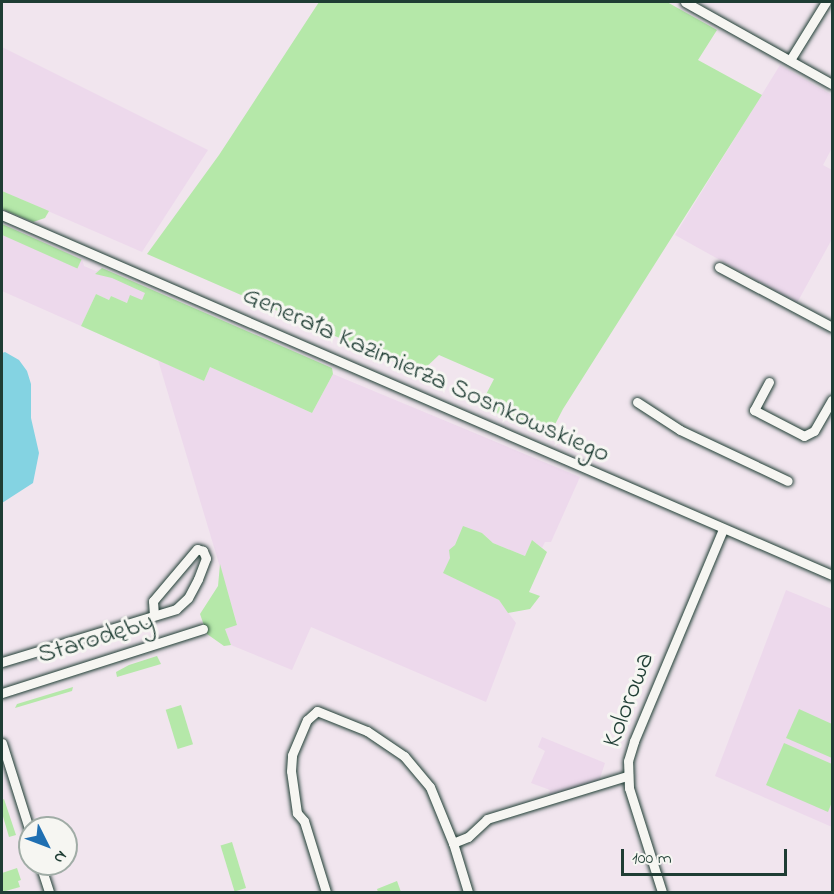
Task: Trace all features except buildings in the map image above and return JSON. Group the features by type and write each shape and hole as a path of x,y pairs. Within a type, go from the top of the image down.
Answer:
{"street":[{"path":"685,2 832,84"},
{"path":"790,60 826,2"},
{"name":"Generała Kazimierza Sosnkowskiego","path":"2,215 832,575"},
{"path":"719,267 832,327"},
{"path":"769,382 754,410 804,436 814,431 832,400"},
{"path":"637,402 681,430 788,481"},
{"name":"Kolorowa","path":"662,892 627,776 634,741 723,529"},
{"path":"2,662 154,615 181,606 198,579 206,558 203,550 197,549 153,602 154,615"},
{"path":"183,566 198,579"},
{"name":"Starodęby","path":"2,693 203,628"},
{"path":"326,892 304,821 297,813 291,771 292,755 307,720 317,711 367,731 404,756 430,787 453,843 468,892"},
{"path":"2,743 25,816"},
{"path":"453,843 468,837 489,818 627,776"},
{"path":"44,876 49,892"}],"shaded area":[{"path":"2,47 208,150 142,252 2,191"},
{"path":"780,65 832,95 832,148 823,165 832,170 832,239 797,303 675,235"},
{"path":"2,224 82,259 84,266 96,271 102,268 148,288 142,300 127,303 111,296 109,300 96,294 81,326 2,291"},
{"path":"158,360 204,381 210,367 312,413 333,374 580,477 551,542 545,542 542,548 532,540 525,556 493,543 482,533 450,558 444,573 499,600 516,623 486,702 311,627 292,670 231,645 225,629 237,624"},
{"path":"786,590 832,609 832,827 715,776"},
{"path":"542,737 605,763 599,781 549,796 550,790 531,783 545,751 538,747"}],"green space":[{"path":"319,2 667,2 717,30 698,60 762,95 563,409 549,436 480,406 494,379 439,355 420,373 147,254 219,155"},
{"path":"2,191 49,211 45,218 33,222 2,209"},
{"path":"2,224 81,259 77,269 2,235"},
{"path":"102,268 332,368 333,374 312,413 210,367 204,381 81,326 96,294 109,300 111,296 127,303 130,295 142,300 145,293 112,278 95,274"},
{"path":"463,526 482,533 493,543 525,556 532,540 547,552 529,592 540,596 530,609 508,613 499,600 443,573 450,558 449,550 455,545"},
{"path":"220,564 237,625 225,629 231,645 224,646 207,634 200,614 218,586"},
{"path":"157,656 161,664 117,677 116,672 129,665"},
{"path":"73,687 72,691 15,708 17,704"},
{"path":"181,705 193,744 178,749 166,710"},
{"path":"799,709 832,724 832,758 786,738"},
{"path":"784,743 832,764 832,802 828,812 766,785"},
{"path":"4,799 16,835 9,837 2,813 2,800"},
{"path":"232,842 246,888 235,891 221,846"},
{"path":"17,868 21,880 18,881 20,887 2,892 2,873"},
{"path":"397,881 401,892 378,892 377,889"}],"water":[{"path":"5,352 19,360 27,371 31,384 31,418 39,453 33,483 2,503 2,353"}]}
